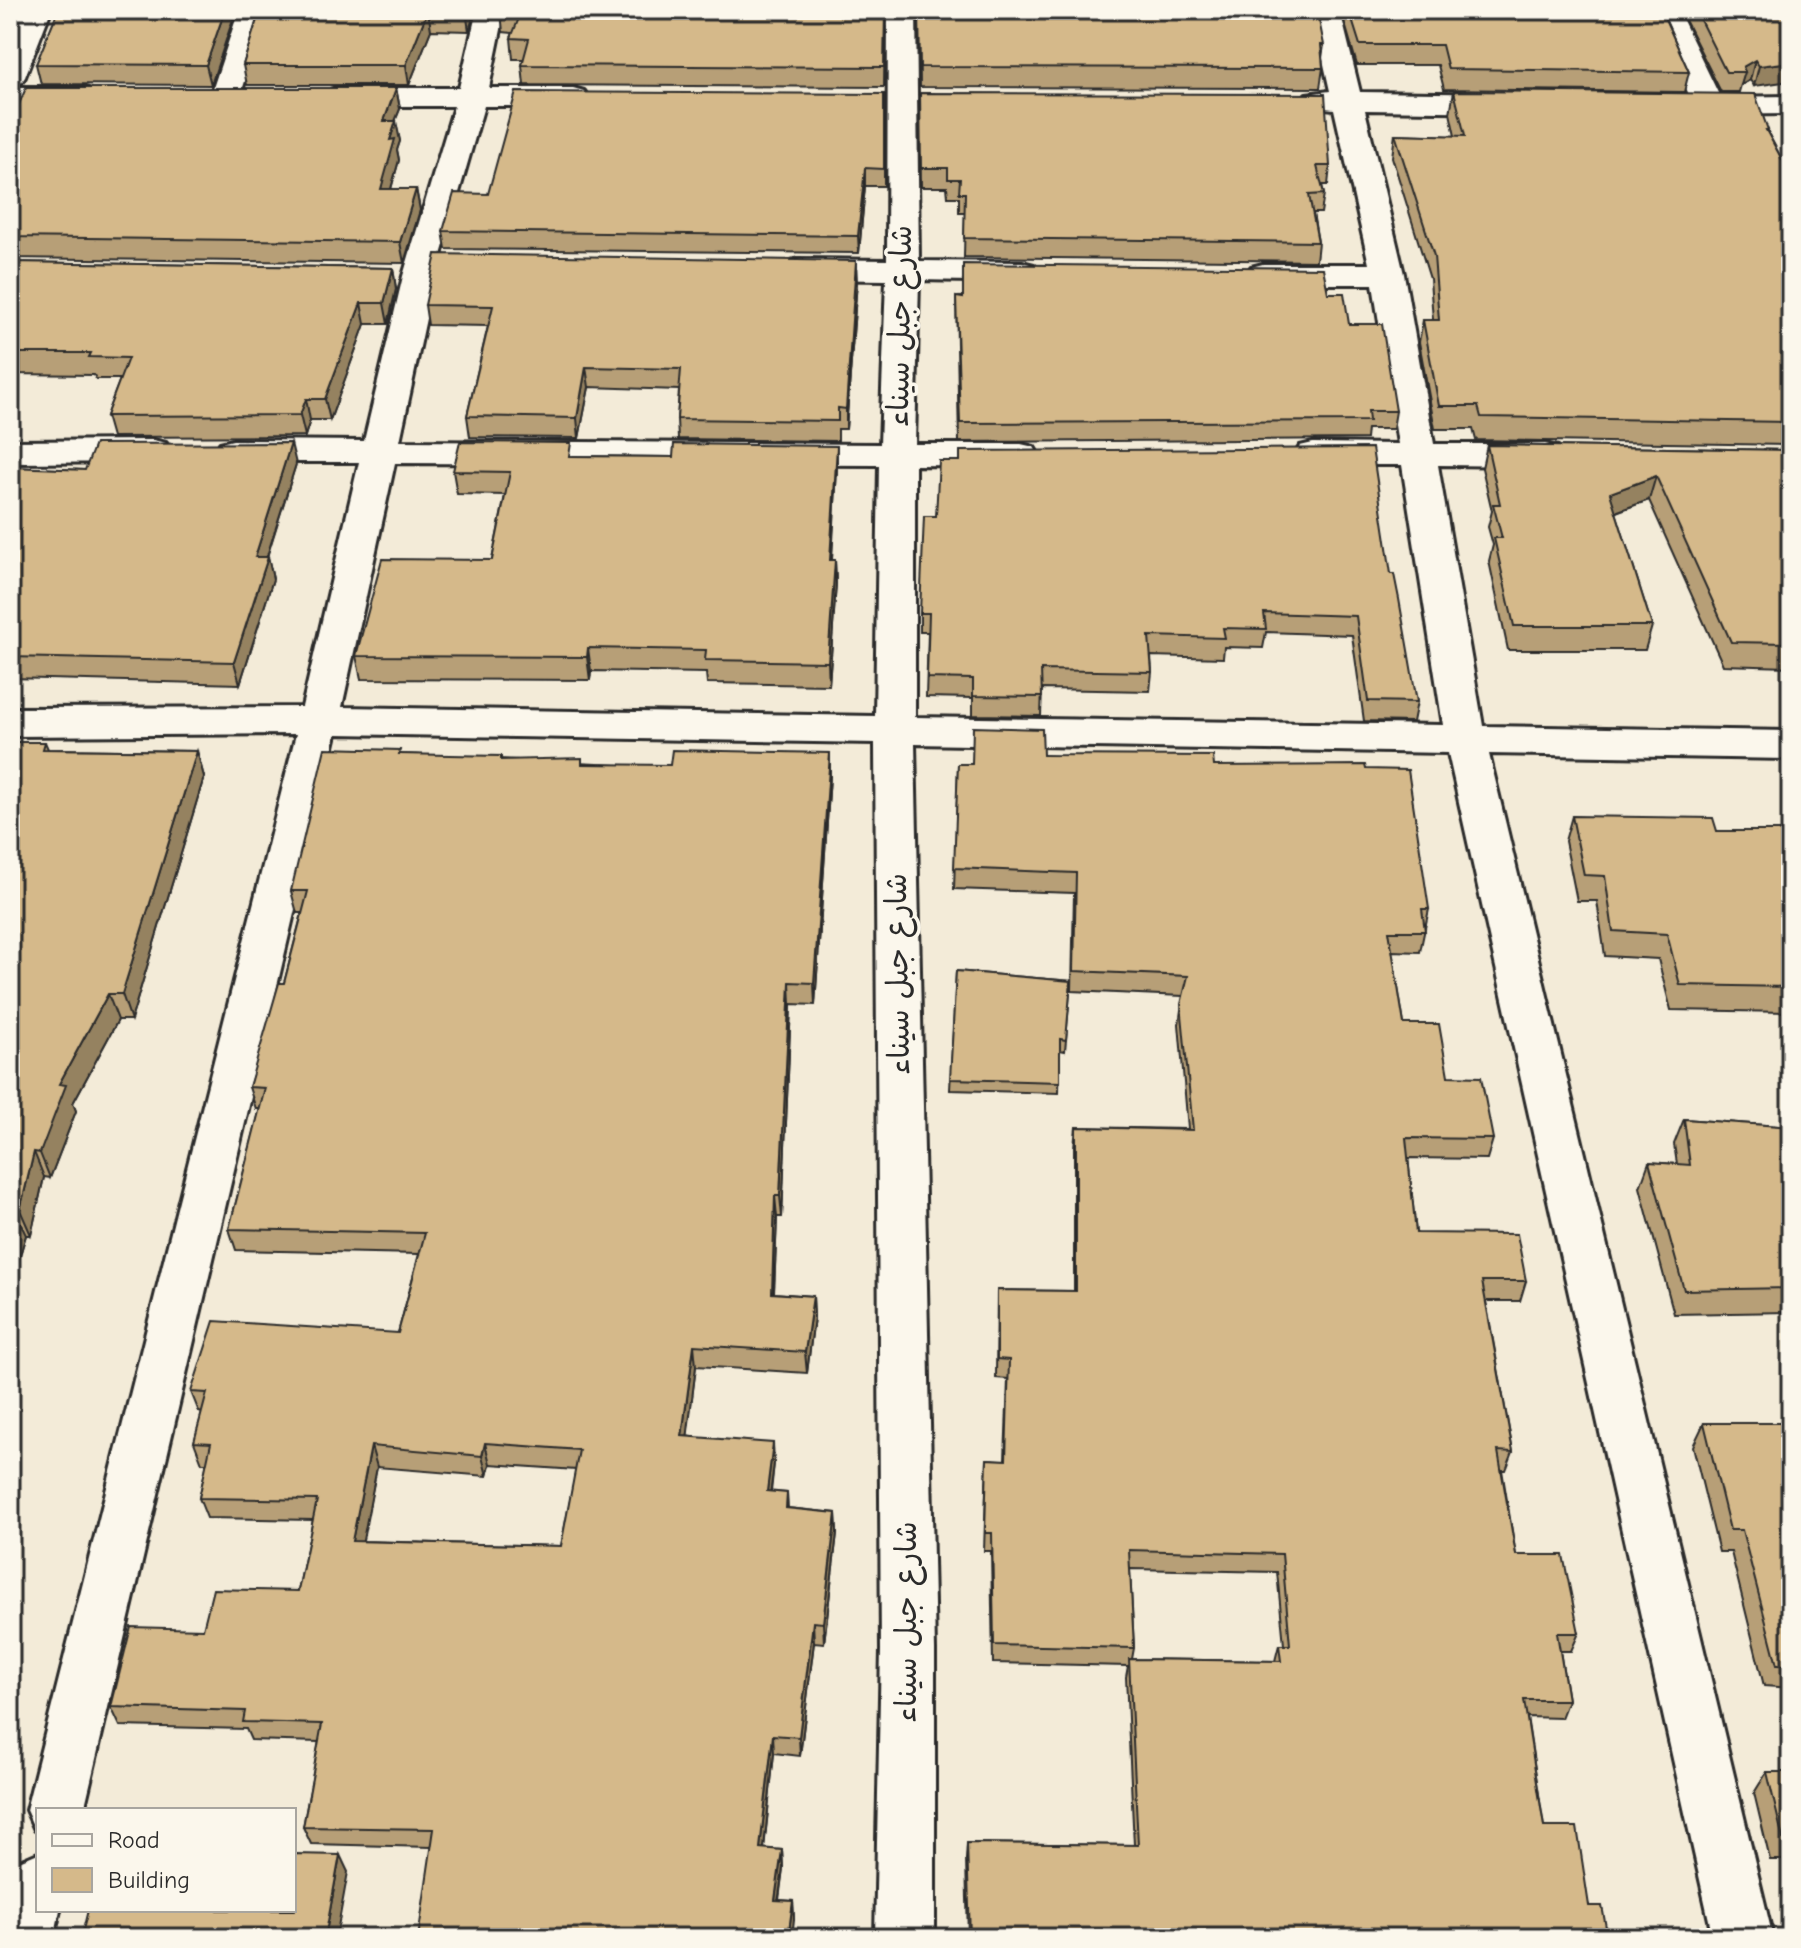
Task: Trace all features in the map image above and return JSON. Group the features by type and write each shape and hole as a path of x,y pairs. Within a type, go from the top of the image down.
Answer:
{"street":[{"path":"10,77 37,10"},
{"path":"225,97 253,10"},
{"path":"55,1808 319,720 422,269 472,96 491,10"},
{"name":"شارع جبل سيناء","path":"902,10 903,270 897,456 895,731 908,1650 905,1938"},
{"path":"1326,10 1388,274 1465,739 1743,1938"},
{"path":"1664,10 1709,106"},
{"path":"10,96 102,96"},
{"path":"194,97 256,97"},
{"path":"302,97 599,97"},
{"path":"1283,100 1536,103"},
{"path":"1662,105 1791,105"},
{"path":"763,268 1046,272"},
{"path":"1235,274 1388,274"},
{"path":"10,452 380,450 1055,455"},
{"path":"1276,454 1574,456"},
{"path":"10,722 319,720 1791,745"},
{"path":"24,1938 36,1890"}],"building":[{"path":"58,10 225,10 206,65 36,64"},
{"path":"260,10 428,10 406,65 243,65"},
{"path":"501,10 885,10 884,67 522,65 529,39 511,38 521,13"},
{"path":"919,10 1317,10 1324,45 1321,45 1323,68 920,67"},
{"path":"1349,10 1661,10 1689,72 1448,69 1442,45 1360,45"},
{"path":"1695,10 1791,10 1791,62 1759,66 1755,60 1743,67 1745,72 1726,72"},
{"path":"26,88 396,88 384,121 396,121 390,140 395,139 381,189 416,189 400,242 10,237 10,104 19,104"},
{"path":"1454,91 1755,94 1766,130 1791,176 1787,176 1791,186 1791,422 1481,417 1478,406 1439,406 1423,320 1439,320 1434,256 1395,134 1465,136"},
{"path":"516,92 884,94 884,169 865,168 858,236 443,231 454,193 488,194"},
{"path":"920,93 1325,94 1330,166 1317,166 1324,194 1309,195 1318,242 964,238 965,193 959,193 960,179 948,179 948,168 921,168"},
{"path":"436,254 856,261 846,409 838,408 838,421 677,419 681,369 586,367 577,418 467,416 493,306 425,305"},
{"path":"10,262 393,268 384,303 361,303 325,399 306,399 300,415 106,416 128,358 89,357 91,353 10,353"},
{"path":"963,264 1323,268 1328,293 1344,293 1349,324 1382,324 1396,411 1368,411 1369,421 960,423 956,297 963,298"},
{"path":"460,442 571,443 569,456 673,457 674,444 837,446 830,560 835,560 828,662 705,660 706,650 588,648 587,657 356,656 382,559 492,560 510,472 453,471"},
{"path":"291,443 255,557 268,557 234,662 10,657 10,467 85,470 95,444"},
{"path":"1487,445 1791,450 1791,643 1731,642 1656,476 1610,493 1652,626 1514,626 1494,538 1502,538 1493,504 1500,504"},
{"path":"1372,448 1391,574 1394,574 1417,702 1368,701 1356,616 1264,613 1266,629 1223,628 1225,638 1149,636 1152,672 1041,670 1042,697 973,696 973,679 927,678 929,613 920,613 924,516 936,516 939,461 960,461 960,451"},
{"path":"973,727 1042,729 1043,755 1213,756 1214,766 1365,765 1366,769 1408,770 1429,909 1422,909 1425,931 1389,931 1404,1024 1439,1024 1448,1076 1481,1077 1493,1139 1406,1138 1416,1233 1517,1234 1526,1281 1482,1281 1513,1452 1498,1451 1516,1555 1563,1555 1579,1633 1557,1633 1568,1700 1524,1700 1544,1827 1577,1827 1589,1906 1602,1906 1608,1938 970,1938 967,1843 1138,1845 1129,1659 1281,1661 1279,1645 1290,1645 1282,1554 1129,1550 1134,1648 994,1645 992,1533 985,1533 987,1459 1006,1460 1009,1360 997,1359 997,1290 1076,1291 1076,1127 1193,1130 1181,1004 1188,976 1074,971 1076,873 954,868 958,764 972,764"},
{"path":"10,742 45,742 43,749 197,751 122,994 108,994 59,1084 66,1085 40,1153 34,1152 20,1210 14,1210 10,1225"},
{"path":"325,748 400,750 399,754 501,756 501,760 582,758 582,764 670,765 672,750 830,753 814,983 790,982 780,1196 775,1196 772,1293 813,1296 805,1352 694,1345 682,1436 773,1443 767,1491 787,1493 786,1508 836,1513 823,1623 813,1622 799,1737 773,1735 760,1848 782,1850 775,1900 793,1901 788,1938 418,1938 434,1829 303,1827 322,1724 243,1722 245,1711 111,1707 131,1627 203,1629 213,1589 298,1591 317,1500 199,1498 211,1443 194,1442 207,1393 191,1392 214,1321 398,1333 425,1233 229,1229 265,1088 249,1087 279,983 284,983 308,891 291,891","holes":["485,1443 579,1450 561,1546 352,1541 371,1446 482,1456"]},
{"path":"1572,816 1713,818 1717,831 1791,831 1791,987 1680,985 1667,934 1613,931 1605,876 1584,875"},
{"path":"956,971 1071,981 1066,1040 1060,1039 1060,1082 950,1079"},
{"path":"1684,1119 1791,1127 1791,1288 1684,1290 1649,1162 1690,1165"},
{"path":"1704,1423 1791,1423 1791,1665 1777,1665 1742,1530 1730,1530"},
{"path":"1767,1772 1791,1772 1791,1840 1783,1839"},
{"path":"296,1854 340,1855 325,1938 81,1938 88,1912 296,1912"}]}
